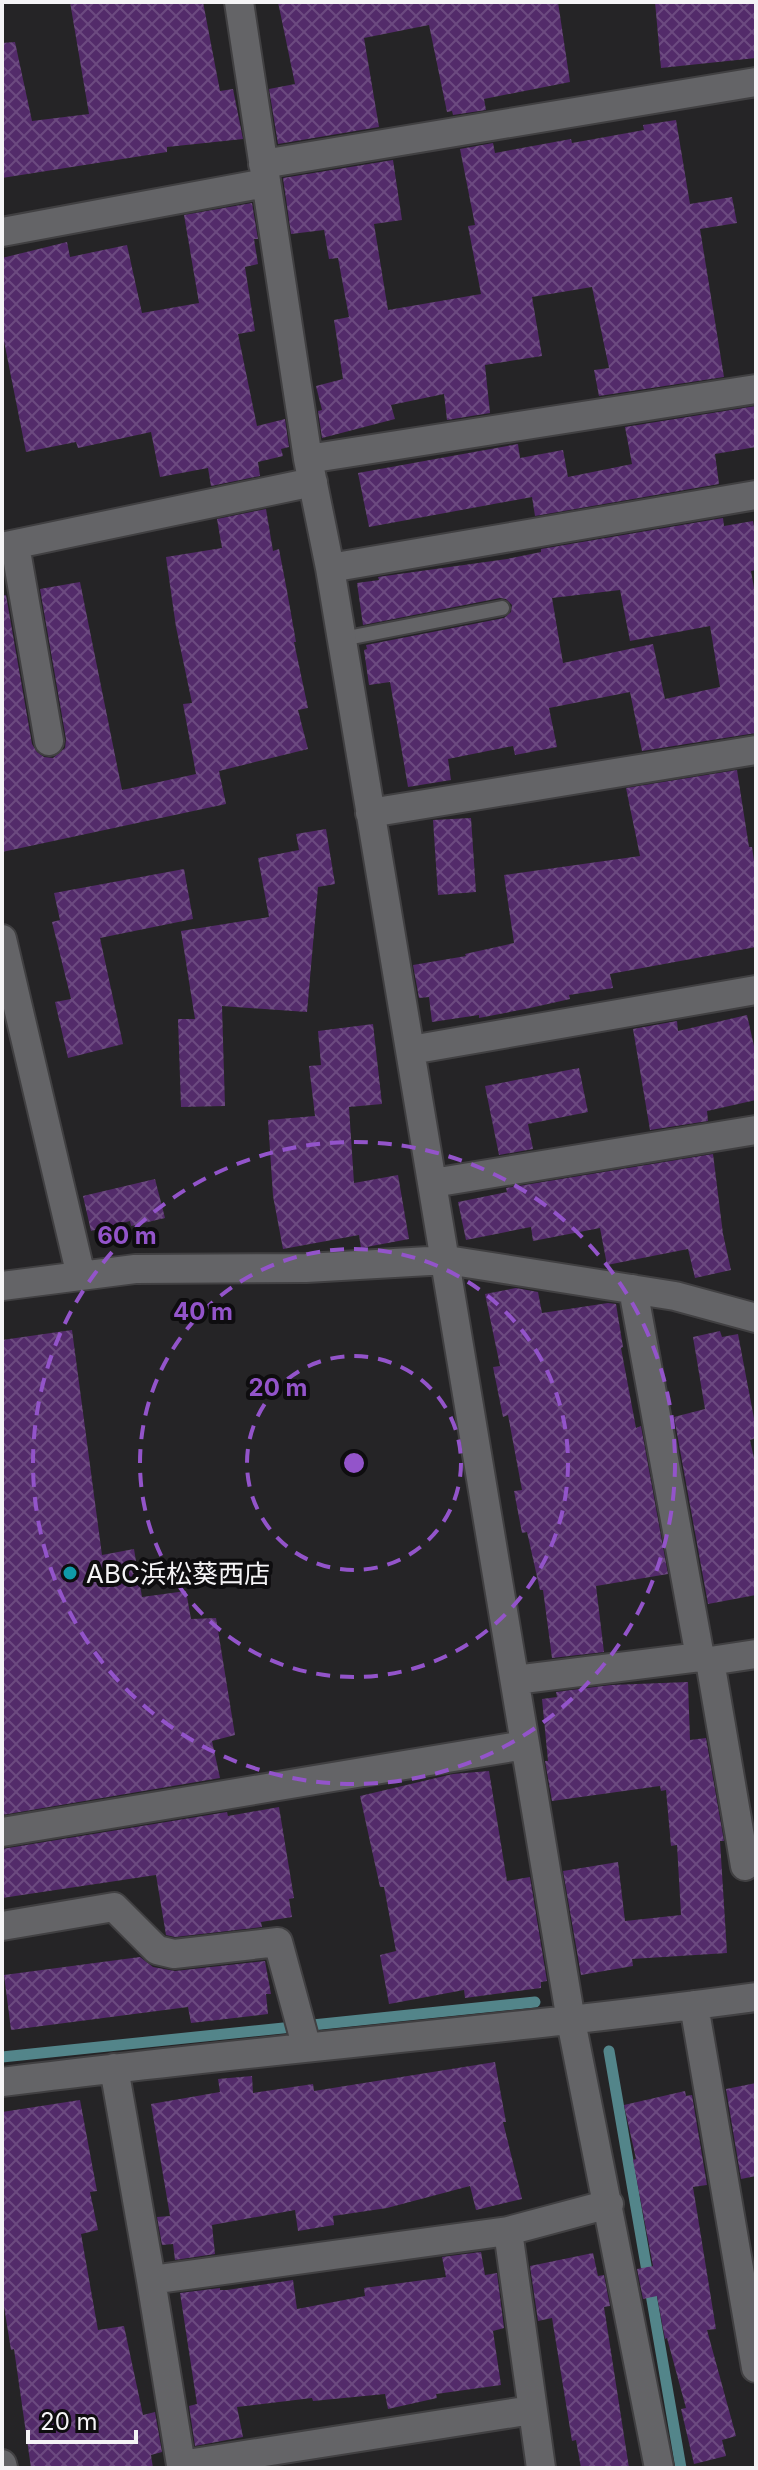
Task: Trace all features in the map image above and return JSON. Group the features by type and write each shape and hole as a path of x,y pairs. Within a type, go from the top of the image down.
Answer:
{"street":[{"path":"239,2 311,470 447,1260 571,2021 659,2468"},
{"path":"2,232 264,174 756,82"},
{"path":"49,741 9,546 311,470 756,389"},
{"path":"330,568 756,495"},
{"path":"370,813 756,750"},
{"path":"2,939 81,1276"},
{"path":"411,1050 756,990"},
{"path":"433,1183 756,1130"},
{"path":"2,1286 135,1269 306,1268 447,1260 675,1296 756,1318"},
{"path":"633,1289 745,1866"},
{"path":"515,1680 756,1654"},
{"path":"2,1832 525,1745"},
{"path":"2,1926 114,1907 157,1950 174,1954 278,1942 306,2045"},
{"path":"2,2082 306,2045 571,2021 756,1997"},
{"path":"694,2005 756,2368"},
{"path":"114,2068 181,2465 532,2410"},
{"path":"151,2280 508,2231 609,2204"},
{"path":"508,2231 541,2468"}],"lane":[{"path":"342,639 502,608"}],"building":[{"path":"70,2 203,2 220,91 233,89 243,139 167,147 167,152 2,178 2,43 15,42 32,121 89,114"},
{"path":"278,2 558,2 570,82 484,99 486,110 453,115 452,111 447,112 429,25 364,38 379,127 278,144 269,89 295,84"},
{"path":"655,2 756,2 756,58 661,68"},
{"path":"676,120 690,204 732,197 737,223 700,229 724,377 599,396 594,370 609,368 592,287 532,297 542,356 485,365 490,413 447,420 444,394 391,405 395,419 322,438 318,411 322,410 316,386 343,379 334,320 349,317 338,258 329,259 324,230 291,234 283,178 393,160 402,220 374,224 388,310 481,294 468,226 475,225 460,149 493,143 495,153 571,139 572,143 644,130 643,125"},
{"path":"252,203 258,239 254,239 258,264 245,267 255,331 238,334 257,426 285,419 289,447 281,449 283,456 258,462 260,476 211,486 208,468 160,477 151,432 78,448 76,442 26,452 2,331 2,258 67,242 70,257 127,245 142,313 199,303 184,215"},
{"path":"756,406 756,447 715,454 719,484 535,516 532,497 369,527 358,473 518,444 520,458 563,450 568,477 632,464 625,427"},
{"path":"266,509 273,551 279,549 308,708 298,710 308,749 219,771 226,804 2,852 2,596 6,595 32,744 37,752 53,758 65,748 66,739 40,589 80,582 122,790 196,774 183,704 192,703 176,627 166,557 222,548 217,519"},
{"path":"723,518 724,526 753,521 756,539 756,570 751,571 756,599 756,733 642,751 630,692 549,708 557,747 515,755 513,746 448,759 451,780 408,787 390,682 369,685 366,645 504,618 511,612 512,605 500,598 363,625 357,583 379,580 378,577 507,559 541,552 541,549","holes":["620,590 630,641 710,626 720,687 665,699 653,644 563,663 552,598"]},
{"path":"737,770 756,874 756,947 610,974 613,988 569,995 570,999 479,1018 479,1015 432,1022 429,997 419,998 413,965 466,956 514,943 504,875 640,856 626,788"},
{"path":"471,818 476,892 438,895 433,820"},
{"path":"326,829 335,884 318,887 307,1012 222,1006 225,1106 181,1107 178,1019 195,1019 181,931 269,917 258,858 299,850 296,834"},
{"path":"184,869 193,919 100,938 123,1044 68,1058 55,1002 71,999 52,922 60,920 54,893"},
{"path":"747,1015 756,1055 756,1100 707,1111 708,1121 650,1130 633,1029 677,1021 678,1031"},
{"path":"373,1024 382,1104 349,1107 354,1183 398,1175 409,1239 361,1248 359,1235 283,1249 273,1196 268,1120 315,1116 309,1066 321,1065 318,1031"},
{"path":"579,1068 588,1112 528,1124 533,1149 499,1155 485,1086"},
{"path":"713,1154 731,1270 695,1278 688,1249 607,1265 600,1228 533,1241 531,1227 466,1240 458,1202 507,1192 506,1188"},
{"path":"155,1179 165,1218 131,1226 130,1221 91,1231 83,1196"},
{"path":"516,1288 538,1292 542,1313 616,1304 636,1428 641,1426 668,1574 596,1586 604,1652 552,1658 543,1590 540,1590 527,1532 522,1533 514,1491 522,1490 508,1415 503,1417 493,1367 500,1366 485,1294"},
{"name":"ABC浜松葵西店","path":"72,1330 102,1555 134,1549 142,1597 186,1591 191,1619 216,1618 235,1735 212,1741 220,1778 2,1815 2,1340"},
{"path":"720,1331 722,1337 738,1334 756,1429 756,1438 750,1440 756,1467 756,1595 708,1604 674,1417 705,1409 693,1337"},
{"path":"688,1682 690,1740 706,1738 724,1841 720,1841 727,1953 632,1959 633,1966 581,1975 563,1871 618,1862 625,1921 681,1915 677,1845 671,1846 666,1790 661,1791 660,1786 552,1801 545,1761 548,1761 542,1699 557,1697 556,1692 611,1685"},
{"path":"489,1771 507,1881 530,1877 547,1981 541,1982 541,1988 465,1998 464,1990 389,2004 380,1955 396,1951 384,1887 380,1887 360,1796 453,1774"},
{"path":"279,1807 294,1898 289,1899 292,1917 261,1922 262,1927 175,1937 166,1935 156,1875 2,1898 2,1849 227,1812 228,1816"},
{"path":"140,1957 153,1967 175,1971 265,1961 271,1994 266,1994 268,2014 191,2023 188,2007 11,2030 4,1975"},
{"path":"495,2062 506,2122 503,2122 522,2199 476,2210 470,2186 387,2208 333,2216 334,2225 298,2231 295,2210 212,2225 215,2254 175,2260 173,2244 162,2245 157,2217 170,2216 151,2104 220,2092 218,2079 252,2076 253,2093 313,2084 314,2091"},
{"path":"756,2083 756,2176 741,2179 726,2089"},
{"path":"685,2091 686,2096 692,2095 707,2185 693,2187 716,2329 707,2330 736,2436 722,2440 726,2456 694,2464 681,2409 686,2408 665,2339 657,2296 643,2299 637,2269 653,2266 624,2105"},
{"path":"80,2100 97,2191 90,2192 98,2230 81,2234 98,2330 124,2326 143,2415 155,2412 162,2452 151,2455 153,2468 31,2468 14,2349 11,2350 2,2294 2,2112"},
{"path":"481,2252 485,2275 497,2273 504,2328 493,2331 501,2385 436,2394 437,2398 388,2409 385,2394 313,2401 312,2398 237,2407 243,2437 195,2446 189,2406 197,2404 180,2293 293,2280 297,2309 365,2296 364,2288 446,2277 442,2257"},
{"path":"593,2253 598,2276 604,2275 610,2306 604,2307 629,2468 581,2468 576,2440 572,2441 552,2318 538,2321 530,2266"}],"waterway":[{"path":"2,2057 535,2002"},
{"path":"609,2051 681,2468"}],"place":[{"name":"ABC浜松葵西店","path":"70,1573"}]}
